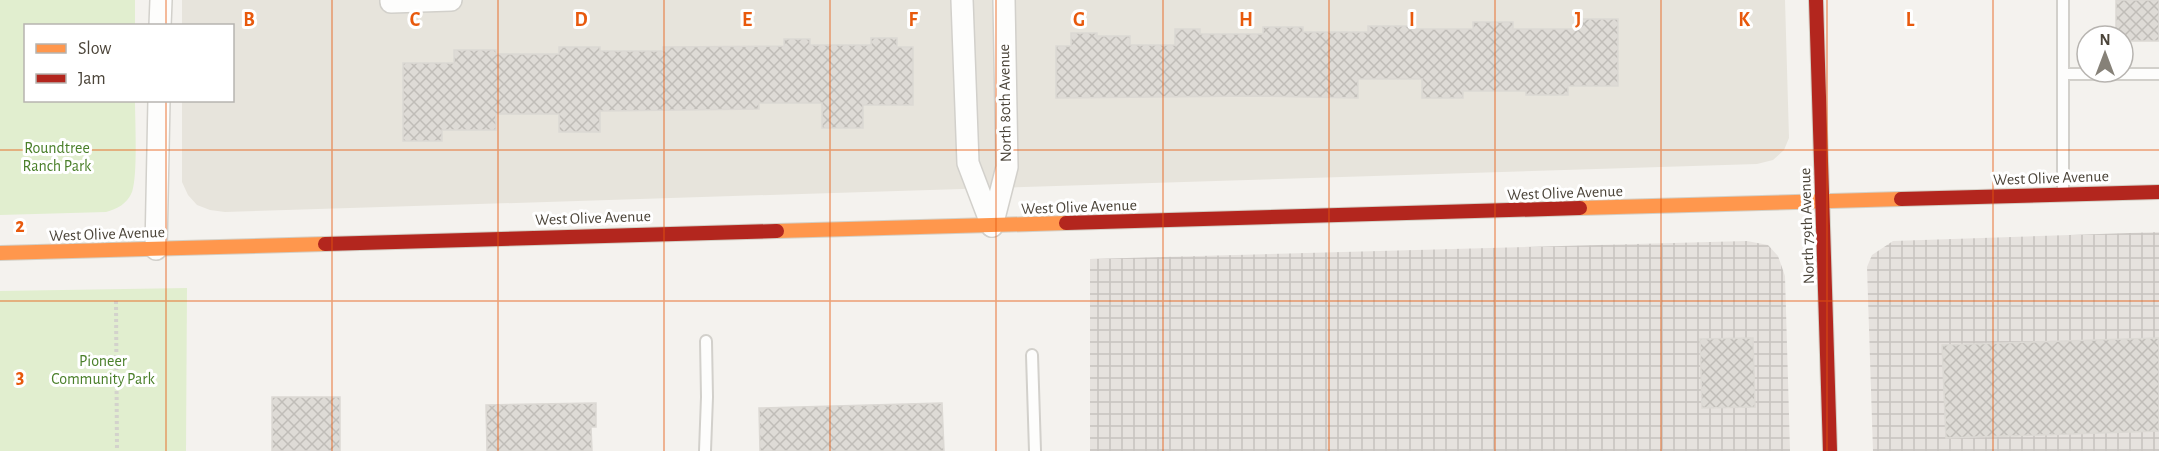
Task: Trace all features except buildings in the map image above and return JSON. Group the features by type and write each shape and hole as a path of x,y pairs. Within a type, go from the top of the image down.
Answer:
{"main road":[{"name":"North 79th Avenue","path":"1816,0 1830,451"},
{"name":"West Olive Avenue","path":"0,253 2159,192"}],"street":[{"path":"160,24 161,0"},
{"path":"391,1 451,0"},
{"path":"962,0 968,163 992,226"},
{"name":"North 80th Avenue","path":"992,226 1007,167 1004,0"},
{"path":"156,249 159,102"}],"lane":[{"path":"2062,0 2062,195"},
{"path":"2062,74 2159,74"},
{"path":"705,451 706,341"},
{"path":"1032,355 1035,451"}],"path":[{"path":"116,301 117,451"}],"shaded area":[{"path":"182,0 1785,0 1789,138 1784,150 1773,160 1757,164 225,212 197,205 188,195 182,182 182,102 234,102 234,24 182,24"},
{"path":"2159,232 2159,451 1873,451 1867,267 1872,255 1893,241"},
{"path":"1747,241 1768,245 1778,256 1785,276 1790,451 1090,451 1090,259"}],"green space":[{"name":"Roundtree Ranch Park","path":"0,0 135,0 135,24 24,24 24,102 135,102 136,161 134,184 130,196 118,208 106,212 0,215"},
{"name":"Pioneer Community Park","path":"187,288 186,451 0,451 0,291"}],"traffic: slow":[{"path":"1580,208 1901,199"},
{"path":"777,231 1066,223"},
{"path":"0,253 325,244"}],"traffic: jam":[{"path":"1816,0 1830,451"},
{"path":"1901,199 2159,192"},
{"path":"1066,223 1580,208"},
{"path":"325,244 777,231"}]}
